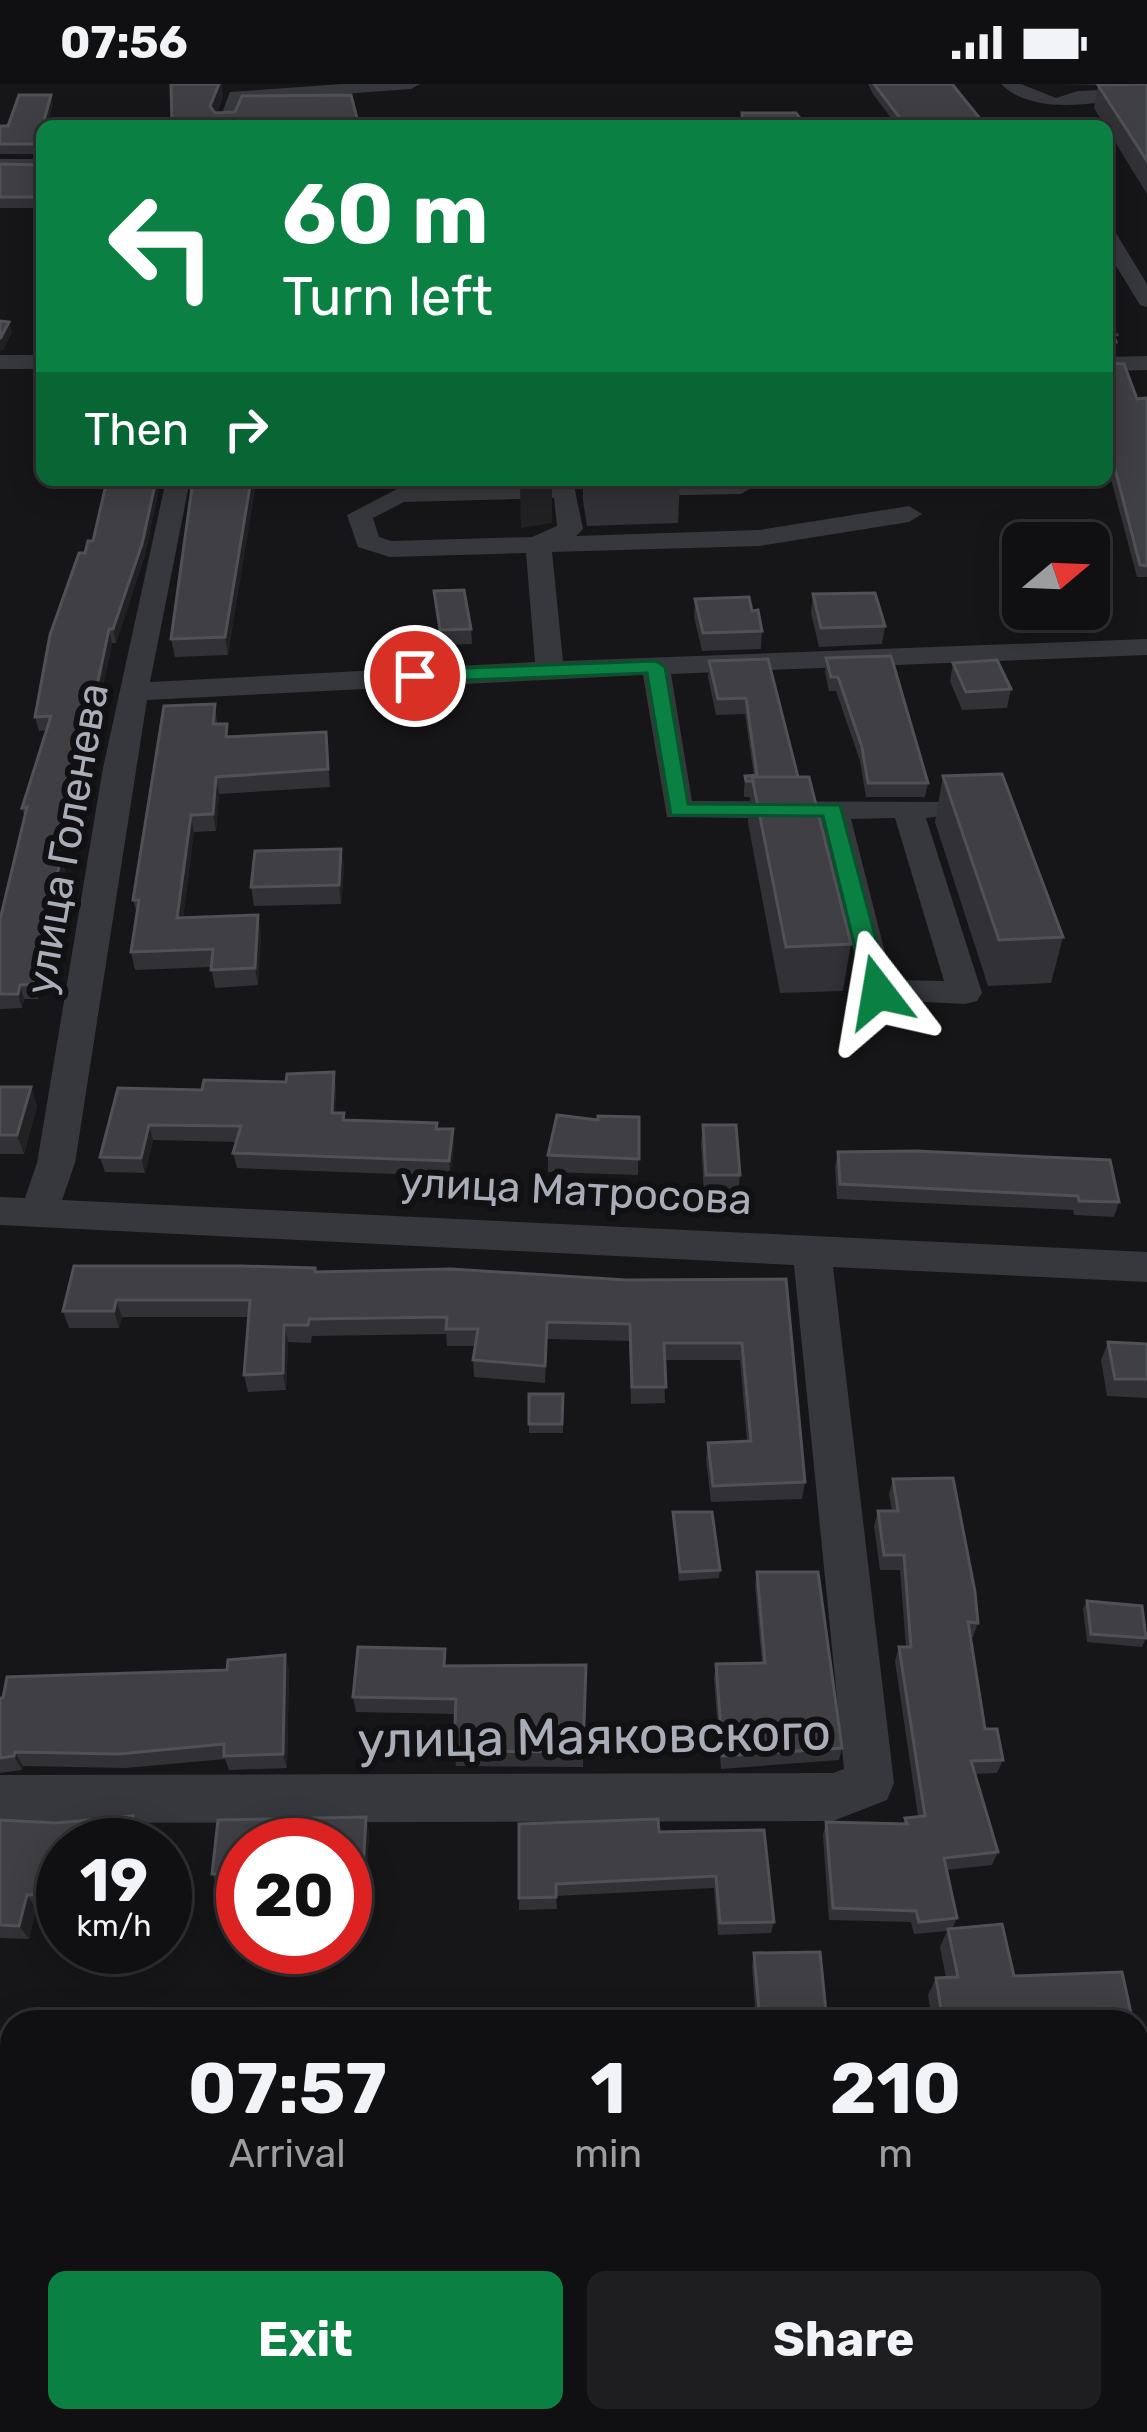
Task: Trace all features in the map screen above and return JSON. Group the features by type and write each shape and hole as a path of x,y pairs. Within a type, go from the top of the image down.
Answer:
{"street":[{"path":"228,120 236,96 411,84"},
{"path":"1010,84 1052,112 1078,96 1147,93"},
{"path":"0,165 36,165"},
{"path":"1113,243 1147,302"},
{"path":"0,362 36,362"},
{"path":"1113,364 1147,363"},
{"name":"улица Голенева","path":"39,1212 56,1163 134,692 177,486"},
{"path":"741,487 399,495 360,515 367,542 390,549 759,538 909,514"},
{"path":"538,544 570,529 587,490"},
{"path":"538,544 550,670"},
{"path":"134,692 1147,646"},
{"path":"656,667 678,810 954,809"},
{"path":"832,810 878,992 965,993 908,810"},
{"name":"улица Матросова","path":"0,1211 1147,1268"},
{"name":"улица Маяковского","path":"0,1799 833,1797 870,1783 812,1251"}],"building":[{"path":"171,84 219,84 210,106 215,113 235,112 242,96 351,95 357,120 172,120"},
{"path":"874,84 952,84 981,120 901,120"},
{"path":"1147,84 1147,161 1098,85"},
{"path":"19,95 51,95 44,120 36,120 36,144 0,144 0,126 8,126"},
{"path":"742,113 796,113 801,120 743,120"},
{"path":"0,164 36,165 34,197 0,197"},
{"path":"1113,363 1124,364 1137,399 1147,398 1147,566 1140,565 1113,461"},
{"path":"106,486 155,486 142,544 113,629 109,629 34,984 20,985 18,994 0,994 0,920 27,807 22,808 51,716 35,717 50,635 79,553 85,553 88,541 93,541"},
{"path":"192,486 250,486 225,637 171,639"},
{"path":"464,590 471,629 440,630 434,591"},
{"path":"875,593 885,626 821,628 813,594"},
{"path":"749,597 752,611 758,610 762,631 703,633 695,599"},
{"path":"891,656 928,783 868,783 862,747 838,677 831,677 826,658"},
{"path":"768,659 798,777 746,781 745,776 757,775 746,698 718,699 709,661"},
{"path":"997,660 1011,689 966,692 953,663"},
{"path":"215,704 213,724 227,724 226,737 326,732 328,769 216,777 213,814 191,815 177,918 258,915 255,968 211,970 213,949 131,952 139,900 133,900 164,706"},
{"path":"1002,774 1063,937 999,940 943,776"},
{"path":"752,777 809,777 851,944 786,947"},
{"path":"341,849 339,885 251,887 255,851"},
{"path":"334,1072 332,1113 344,1113 343,1120 437,1123 436,1129 453,1129 449,1161 233,1153 241,1126 149,1125 141,1158 100,1157 118,1088 202,1090 204,1080 286,1082 287,1074"},
{"path":"0,1087 31,1087 17,1135 0,1135"},
{"path":"557,1115 598,1120 598,1116 639,1117 639,1159 548,1155"},
{"path":"703,1125 736,1125 740,1175 706,1175"},
{"path":"838,1152 1110,1160 1119,1202 840,1184"},
{"path":"74,1266 241,1266 315,1268 315,1272 451,1269 626,1280 786,1279 805,1482 713,1486 708,1443 751,1441 742,1343 664,1343 666,1387 632,1387 630,1324 547,1322 545,1366 473,1360 478,1329 446,1329 447,1317 309,1319 308,1325 284,1325 283,1373 244,1375 250,1300 116,1300 114,1311 63,1311"},
{"path":"1108,1342 1147,1344 1147,1379 1115,1379"},
{"path":"529,1394 563,1394 562,1424 529,1424"},
{"path":"953,1478 975,1592 978,1623 968,1622 985,1729 997,1729 1003,1760 971,1761 998,1852 944,1858 957,1918 919,1922 916,1911 833,1908 826,1822 907,1824 905,1818 925,1816 899,1647 911,1647 904,1555 884,1555 878,1511 898,1511 893,1479"},
{"path":"673,1512 712,1512 720,1570 680,1572"},
{"path":"757,1572 818,1572 842,1748 723,1756 716,1664 765,1663"},
{"path":"1087,1601 1142,1606 1146,1638 1091,1634"},
{"path":"358,1647 445,1649 444,1666 586,1665 583,1752 454,1751 456,1699 353,1697"},
{"path":"285,1655 283,1754 224,1756 224,1744 119,1754 15,1752 0,1758 0,1698 7,1677 227,1670 228,1660"},
{"path":"658,1819 659,1832 764,1830 774,1922 720,1923 716,1876 556,1884 556,1897 519,1898 519,1824"},
{"path":"0,1820 36,1822 36,1894 27,1895 19,1926 0,1925"},
{"path":"1002,1924 1014,1976 1122,1972 1130,2010 941,2010 936,1978 958,1977 948,1929"},
{"path":"820,1952 826,2010 759,2010 754,1953"}],"route":[{"path":"415,676 656,667 678,810 832,810 878,992"}]}
